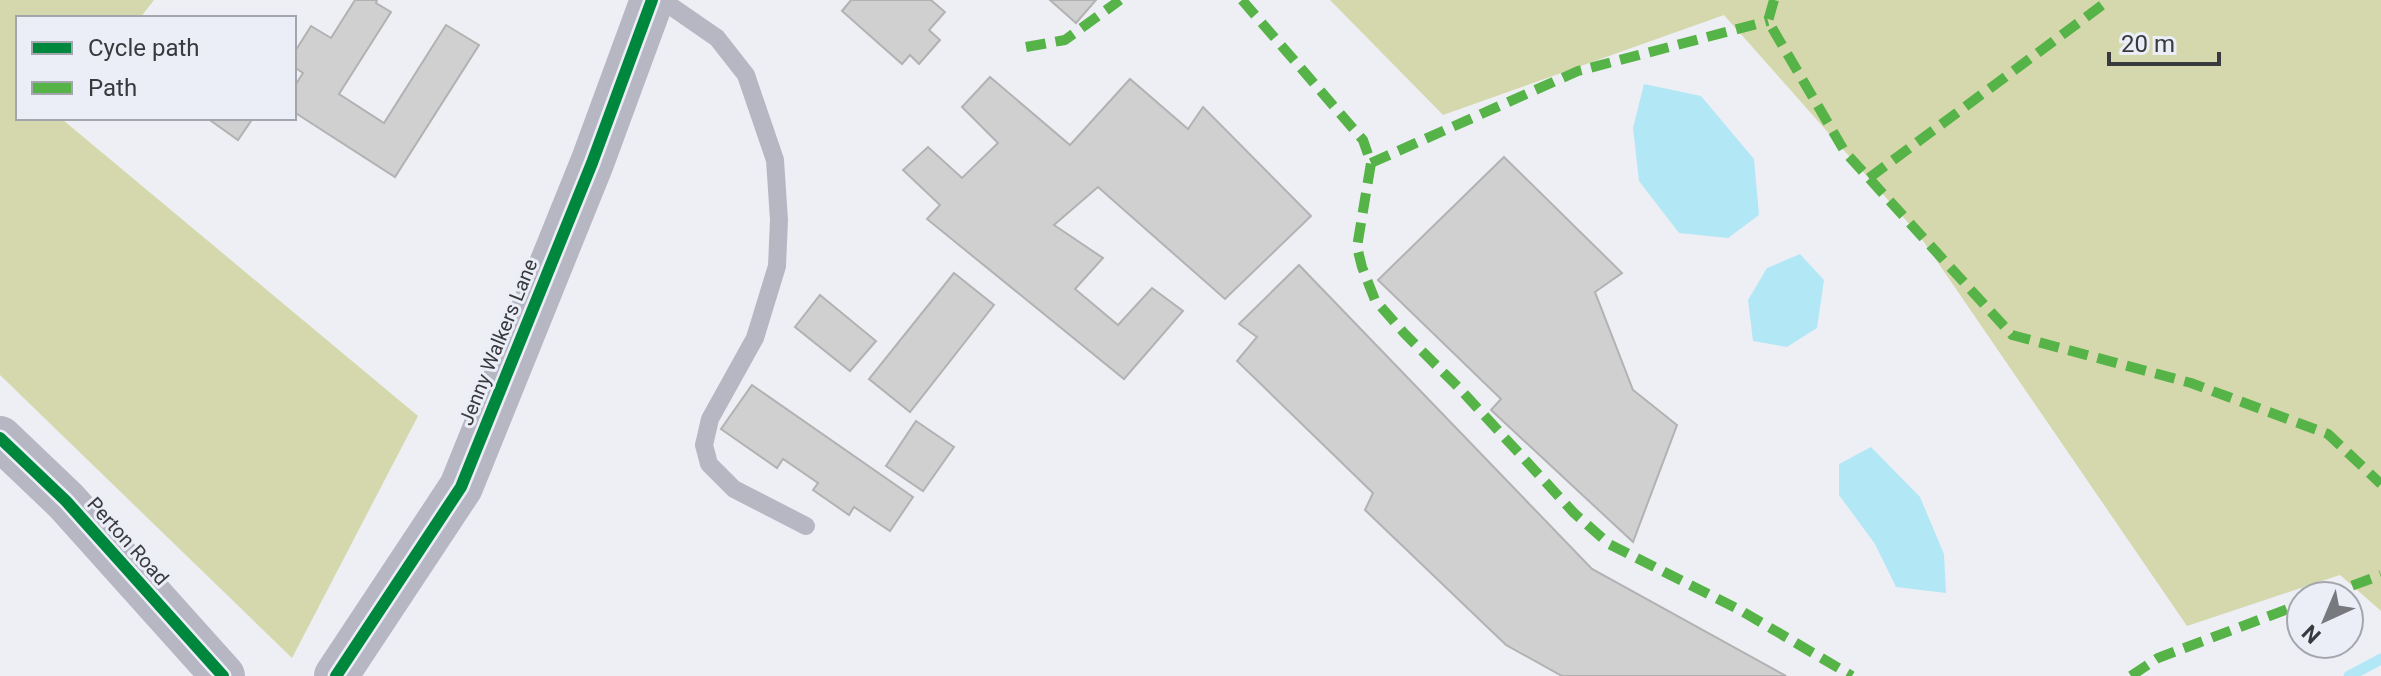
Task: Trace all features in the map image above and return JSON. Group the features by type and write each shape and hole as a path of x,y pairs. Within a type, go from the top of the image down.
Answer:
{"street":[{"name":"Jenny Walkers Lane","path":"336,676 461,487 592,163 652,0"},
{"name":"Perton Road","path":"0,438 66,501 223,676"}],"lane":[{"path":"662,0 717,38 746,75 775,160 779,220 777,266 755,338 710,419 704,445 709,464 734,489 806,526"}],"green space":[{"path":"0,0 154,0 142,16 16,16 16,120 63,120 418,416 292,658 0,375"},
{"path":"1330,0 2381,0 2381,611 2365,597 2365,580 2346,580 2340,575 2325,580 2285,580 2285,593 2187,626 1919,235 1724,15 1443,115"}],"water":[{"path":"1644,84 1701,96 1754,159 1759,215 1728,238 1679,233 1639,181 1633,128"},
{"path":"1800,254 1824,280 1817,328 1787,347 1753,341 1748,300 1767,268"},
{"path":"1871,447 1920,497 1944,554 1946,593 1896,587 1875,544 1839,495 1839,464"}],"building":[{"path":"355,0 377,0 376,3 391,12 339,94 384,123 446,25 479,45 395,177 296,113 296,84 303,73 296,68 296,50 311,26 331,38"},
{"path":"851,0 931,0 945,12 929,30 940,40 919,64 910,55 902,64 842,11"},
{"path":"1050,0 1096,0 1076,23"},
{"path":"990,77 1070,145 1130,79 1188,129 1203,107 1311,216 1225,299 1098,187 1054,225 1103,258 1075,289 1118,325 1152,288 1183,311 1124,379 927,219 940,205 903,170 928,147 962,178 998,143 962,107"},
{"path":"210,120 252,120 238,140"},
{"path":"1504,157 1622,273 1595,292 1633,390 1677,425 1633,542 1491,410 1501,399 1378,280"},
{"path":"1299,265 1592,569 1786,676 1562,676 1506,645 1365,510 1373,493 1237,361 1257,337 1239,324"},
{"path":"954,273 994,305 910,412 869,379"},
{"path":"820,295 876,341 850,371 795,327"},
{"path":"752,385 913,497 890,531 854,507 849,515 813,490 818,483 783,459 777,468 721,429"},
{"path":"916,421 954,447 923,491 886,466"}],"waterway":[{"path":"2349,676 2381,659"}],"marked path":[{"path":"1026,47 1065,40 1120,0"},
{"path":"1242,0 1363,140 1371,163 1357,247 1375,300 1404,333 1574,513 1609,544 1740,610 1852,676"},
{"path":"1774,0 1768,21 1845,152 2012,335 2191,383 2328,434 2381,484"},
{"path":"1869,178 2109,0"},
{"path":"1371,163 1578,71 1768,21"},
{"path":"2365,581 2381,575"},
{"path":"2131,676 2158,658 2285,610"}],"cycle path":[{"path":"336,676 461,487 592,163 652,0"},
{"path":"0,438 66,501 223,676"}]}
